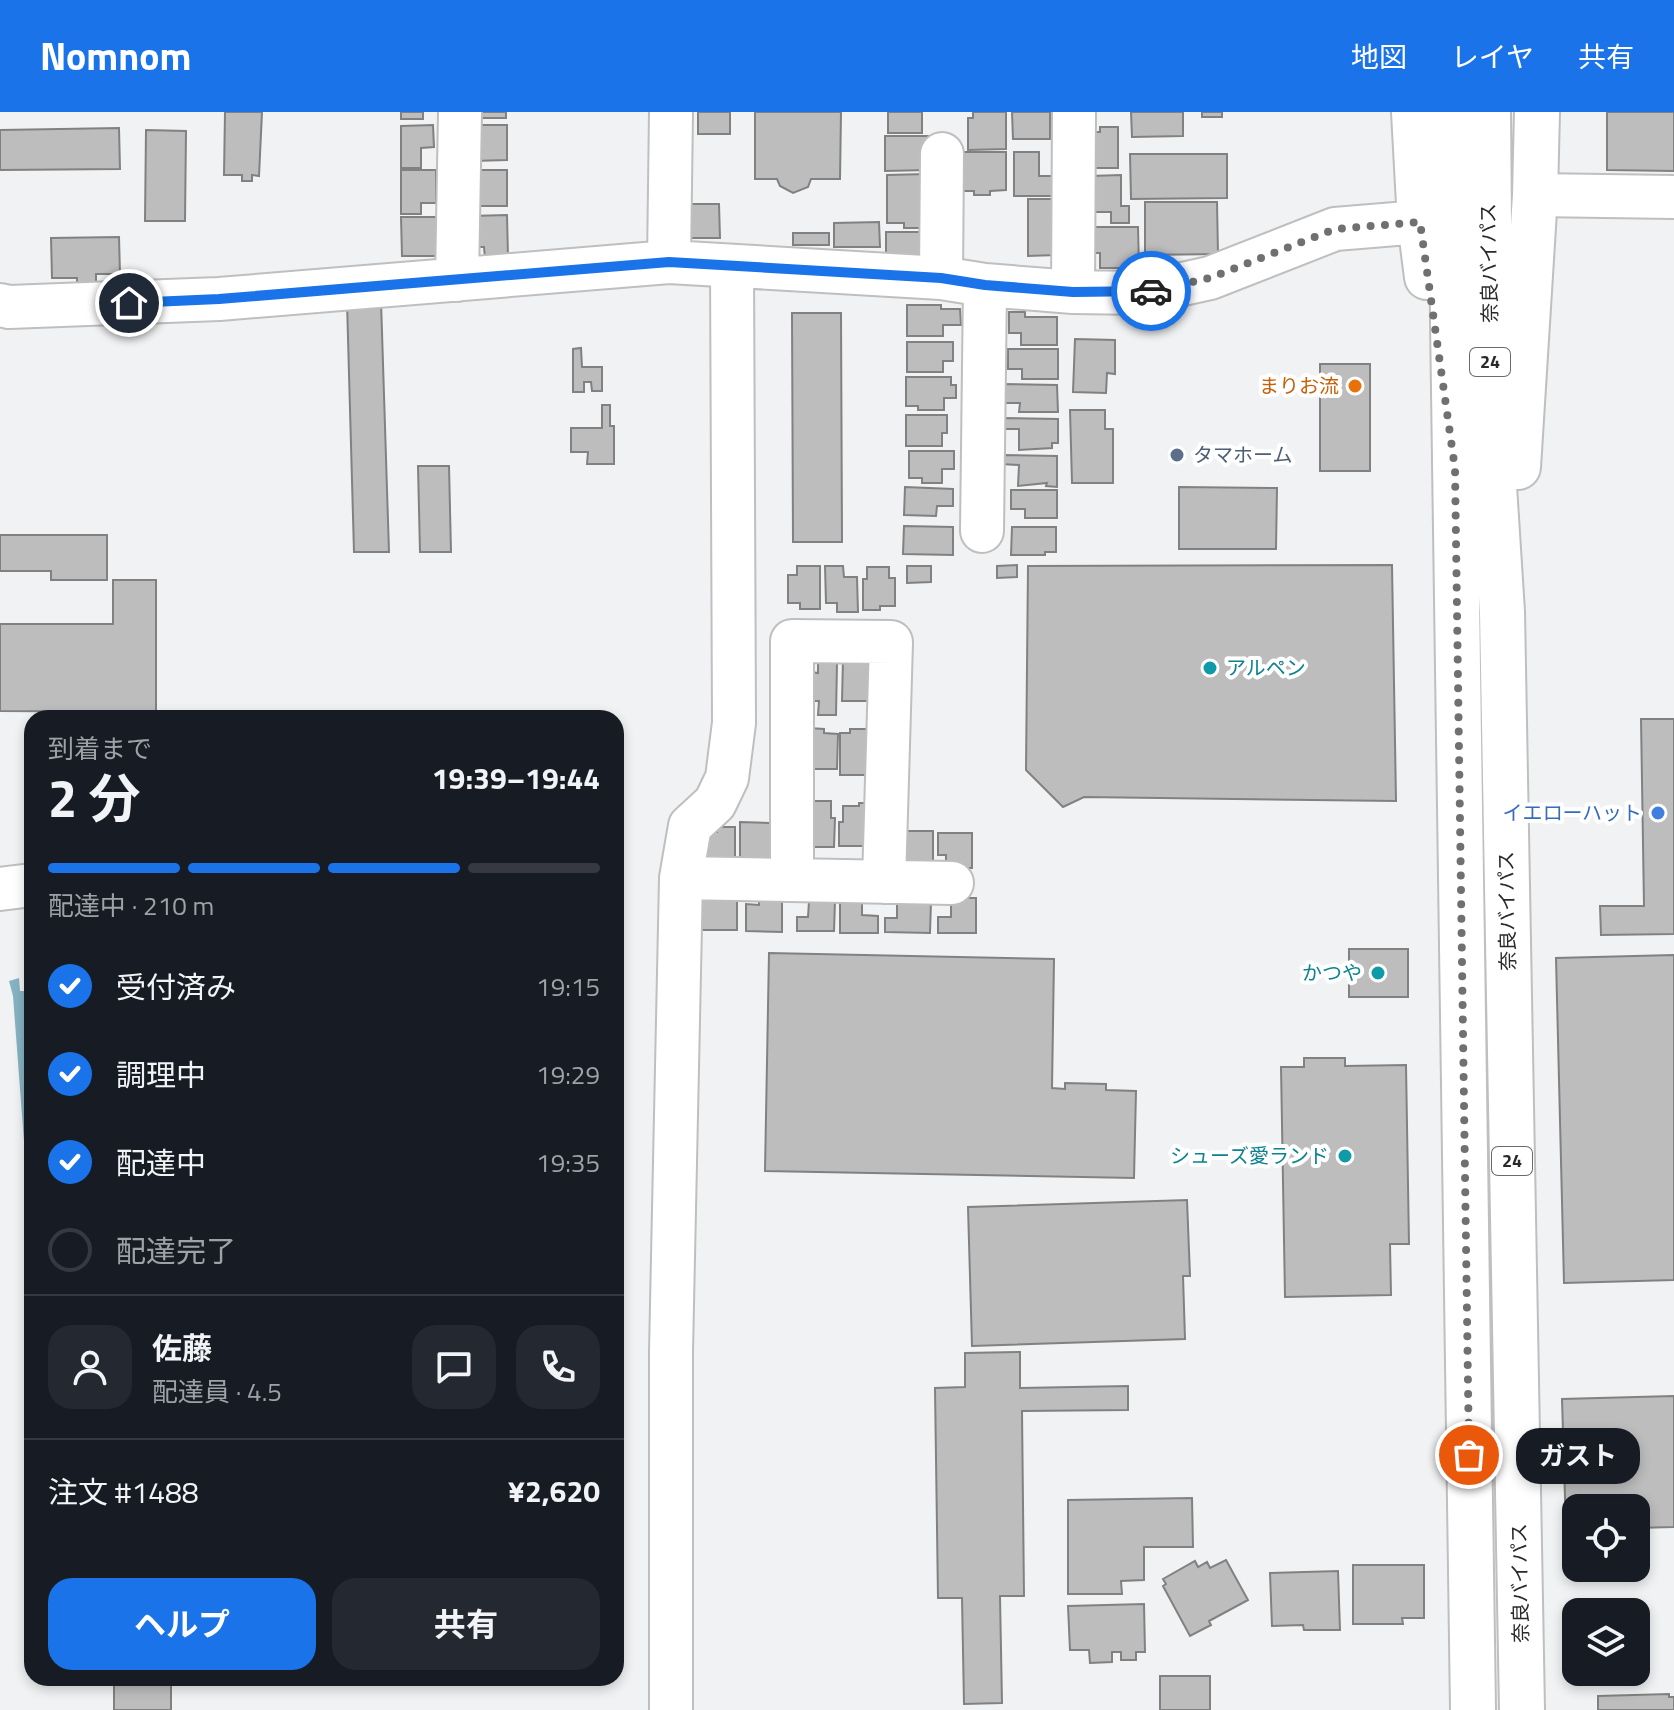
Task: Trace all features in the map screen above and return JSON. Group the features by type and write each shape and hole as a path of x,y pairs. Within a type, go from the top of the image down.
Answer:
{"highway":[{"path":"1414,112 1420,222 1455,469"},
{"name":"奈良バイパス","path":"1450,112 1473,1710"},
{"name":"奈良バイパス","path":"1488,112 1491,439 1502,612 1522,1710"},
{"path":"1502,612 1511,569 1535,195 1537,112"}],"street":[{"path":"457,280 460,112"},
{"path":"669,262 671,112"},
{"path":"1073,292 1074,112"},
{"path":"941,278 942,154"},
{"path":"1535,195 1674,197"},
{"path":"0,305 219,299 669,262 941,278 1073,292 1142,293 1210,278 1335,229 1420,222"},
{"path":"671,1710 671,1352 681,878 690,826 715,803 727,778 734,723 732,266"},
{"path":"982,531 985,285"},
{"path":"792,880 792,641 891,642 884,882"},
{"path":"681,878 952,883"},
{"path":"0,889 24,886"}],"water":[{"path":"19,978 20,991 24,991 24,1141 13,996 9,981"}],"building":[{"path":"225,112 262,112 259,176 252,175 252,181 242,181 242,175 224,175"},
{"path":"401,112 423,112 423,119 401,119"},
{"path":"473,112 506,112 506,118 473,118"},
{"path":"698,112 730,112 730,134 698,134"},
{"path":"755,112 841,112 840,179 811,179 808,187 793,193 780,186 777,179 755,179"},
{"path":"888,112 922,112 922,133 888,133"},
{"path":"973,112 1006,112 1006,149 968,150 968,118 973,118"},
{"path":"1012,112 1050,112 1050,139 1013,139"},
{"path":"1131,112 1183,112 1183,136 1132,137"},
{"path":"1202,112 1222,112 1222,117 1202,117"},
{"path":"1607,112 1674,112 1674,171 1607,170"},
{"path":"433,125 434,147 421,148 421,168 401,168 401,126"},
{"path":"475,125 507,125 507,160 473,161"},
{"path":"1100,127 1118,127 1118,168 1089,168 1089,132 1100,132"},
{"path":"119,128 120,169 0,170 0,130"},
{"path":"146,130 186,131 185,221 145,221"},
{"path":"885,136 928,136 928,170 885,171"},
{"path":"961,152 1006,152 1006,190 990,191 990,195 961,191"},
{"path":"1014,152 1039,152 1039,176 1054,176 1054,196 1014,196"},
{"path":"1130,154 1227,154 1227,198 1131,199"},
{"path":"401,170 436,170 436,203 421,203 421,214 401,214"},
{"path":"471,170 507,170 507,206 471,206"},
{"path":"926,174 926,228 904,228 904,223 887,223 887,175"},
{"path":"1121,175 1121,206 1129,206 1129,223 1111,223 1111,212 1090,212 1090,176"},
{"path":"1028,199 1056,199 1056,255 1028,256"},
{"path":"1145,202 1217,202 1218,254 1145,255"},
{"path":"681,204 719,204 720,238 681,238"},
{"path":"507,215 508,257 485,258 484,247 472,247 471,216"},
{"path":"401,217 440,217 441,256 402,256"},
{"path":"879,222 880,247 834,247 834,223"},
{"path":"1090,227 1138,227 1139,268 1100,268 1100,253 1090,253"},
{"path":"886,232 925,232 925,255 886,255"},
{"path":"793,233 829,233 829,245 793,245"},
{"path":"119,237 120,274 96,274 96,283 77,283 77,278 52,278 51,238"},
{"path":"381,301 389,552 354,552 347,302"},
{"path":"907,305 941,305 941,309 960,309 961,325 943,325 943,336 907,336"},
{"path":"1009,312 1025,312 1025,317 1057,317 1057,345 1021,345 1021,333 1009,333"},
{"path":"792,313 841,313 842,542 793,542"},
{"path":"1075,339 1115,340 1115,374 1107,373 1106,393 1073,392"},
{"path":"907,342 953,342 953,361 943,361 943,372 907,372"},
{"path":"581,348 582,367 602,367 602,391 592,391 591,382 584,382 584,392 573,392 573,349"},
{"path":"1008,349 1058,349 1058,379 1022,379 1022,369 1008,369"},
{"path":"1320,364 1370,364 1370,471 1320,471"},
{"path":"906,377 951,377 951,385 956,385 956,398 944,398 944,410 918,410 918,406 906,406"},
{"path":"1002,384 1057,385 1058,412 1019,412 1020,403 1002,403"},
{"path":"602,405 610,405 610,426 614,426 614,464 587,464 588,452 571,452 571,428 602,428"},
{"path":"1070,410 1105,410 1105,429 1113,429 1113,483 1072,483"},
{"path":"906,415 947,415 947,433 942,433 942,446 906,446"},
{"path":"1001,418 1058,419 1058,443 1052,443 1052,448 1019,450 1019,429 1001,429"},
{"path":"909,451 954,451 954,469 942,469 942,483 922,483 922,478 909,478"},
{"path":"1001,455 1057,456 1057,487 1046,486 1047,483 1018,486 1019,465 1001,464"},
{"path":"418,466 449,466 451,552 420,552"},
{"path":"905,487 953,489 953,506 937,506 936,516 904,515"},
{"path":"1179,487 1277,488 1276,549 1179,549"},
{"path":"1011,490 1057,490 1057,518 1025,518 1025,509 1011,509"},
{"path":"904,526 953,527 953,555 903,554"},
{"path":"1012,527 1056,527 1056,552 1011,555"},
{"path":"0,535 107,535 107,580 51,580 51,571 0,571"},
{"path":"1017,565 1017,577 997,578 997,566"},
{"name":"アルペン","path":"1392,565 1396,801 1084,797 1063,807 1026,770 1028,566"},
{"path":"797,566 820,566 820,609 800,609 800,603 788,603 788,575 797,575"},
{"path":"825,566 843,566 844,577 857,577 858,612 837,612 837,603 826,603"},
{"path":"907,566 931,566 931,582 907,583"},
{"path":"867,567 889,567 889,578 895,578 895,606 863,610 863,579 867,579"},
{"path":"113,580 156,580 156,710 0,711 0,624 113,624"},
{"path":"843,659 869,659 869,701 842,701"},
{"path":"818,662 837,663 836,715 818,715 819,701 811,701 811,672 818,673"},
{"name":"イエローハット","path":"1641,719 1674,719 1674,934 1601,935 1600,906 1644,906"},
{"path":"808,728 838,734 837,769 806,769"},
{"path":"850,729 870,729 869,775 840,775 840,733 850,733"},
{"path":"812,801 831,801 831,818 835,818 834,847 804,847"},
{"path":"859,803 870,803 870,846 839,846 843,806 859,806"},
{"path":"740,822 771,823 771,859 740,858"},
{"path":"717,827 735,827 735,859 697,859 705,832 717,832"},
{"path":"903,831 933,831 933,861 902,861"},
{"path":"938,833 972,833 972,868 946,868 946,855 938,855"},
{"path":"702,896 737,896 737,930 698,930"},
{"path":"840,897 862,897 862,915 878,916 878,933 840,933"},
{"path":"951,898 976,898 976,933 938,933 938,917 951,917"},
{"path":"759,901 782,901 782,932 746,931 746,904 759,905"},
{"path":"809,901 835,901 834,931 797,931 797,917 808,917"},
{"path":"897,902 931,902 930,933 885,932 885,918 897,918"},
{"name":"かつや","path":"1349,949 1408,949 1408,997 1349,997"},
{"path":"769,953 1054,959 1052,1088 1065,1089 1065,1083 1106,1084 1106,1090 1136,1091 1134,1178 765,1171"},
{"path":"1674,955 1674,1280 1564,1283 1556,958"},
{"name":"シューズ愛ランド","path":"1304,1058 1345,1058 1345,1066 1406,1065 1409,1244 1390,1244 1391,1295 1285,1297 1281,1067 1304,1067"},
{"path":"1187,1200 1190,1276 1183,1276 1185,1339 972,1346 968,1207"},
{"path":"1020,1352 1020,1388 1128,1386 1128,1410 1022,1411 1024,1596 1000,1596 1002,1703 964,1704 962,1598 938,1598 935,1388 965,1387 965,1353"},
{"path":"1674,1396 1674,1527 1650,1528 1650,1494 1565,1494 1562,1399"},
{"path":"1192,1498 1193,1547 1144,1547 1144,1580 1121,1581 1122,1594 1068,1594 1068,1500"},
{"path":"1226,1560 1248,1600 1209,1621 1211,1625 1190,1636 1163,1586 1166,1584 1163,1579 1195,1561 1198,1567 1207,1562 1210,1568"},
{"path":"1353,1565 1424,1565 1424,1618 1402,1618 1403,1624 1353,1624"},
{"path":"1338,1571 1340,1630 1304,1630 1303,1625 1272,1626 1270,1573"},
{"path":"1144,1604 1145,1652 1136,1652 1136,1660 1121,1660 1121,1652 1112,1652 1112,1662 1090,1663 1089,1650 1070,1650 1068,1606"},
{"path":"1160,1676 1210,1676 1210,1710 1160,1710"},
{"path":"114,1686 171,1686 171,1710 114,1710"},
{"path":"1669,1694 1669,1697 1674,1697 1674,1710 1598,1710 1598,1696"}],"way so far":[{"path":"1151,291 1210,278 1335,229 1420,222 1455,469 1469,1455"}],"place":[{"name":"まりお流","path":"1355,386"},
{"name":"タマホーム","path":"1177,455"},
{"name":"アルペン","path":"1210,668"},
{"name":"イエローハット","path":"1658,813"},
{"name":"かつや","path":"1378,973"},
{"name":"シューズ愛ランド","path":"1345,1156"},
{"name":"ガスト","path":"1469,1455"}],"route":[{"path":"129,303 219,299 669,262 941,278 1073,292 1151,291"}]}
